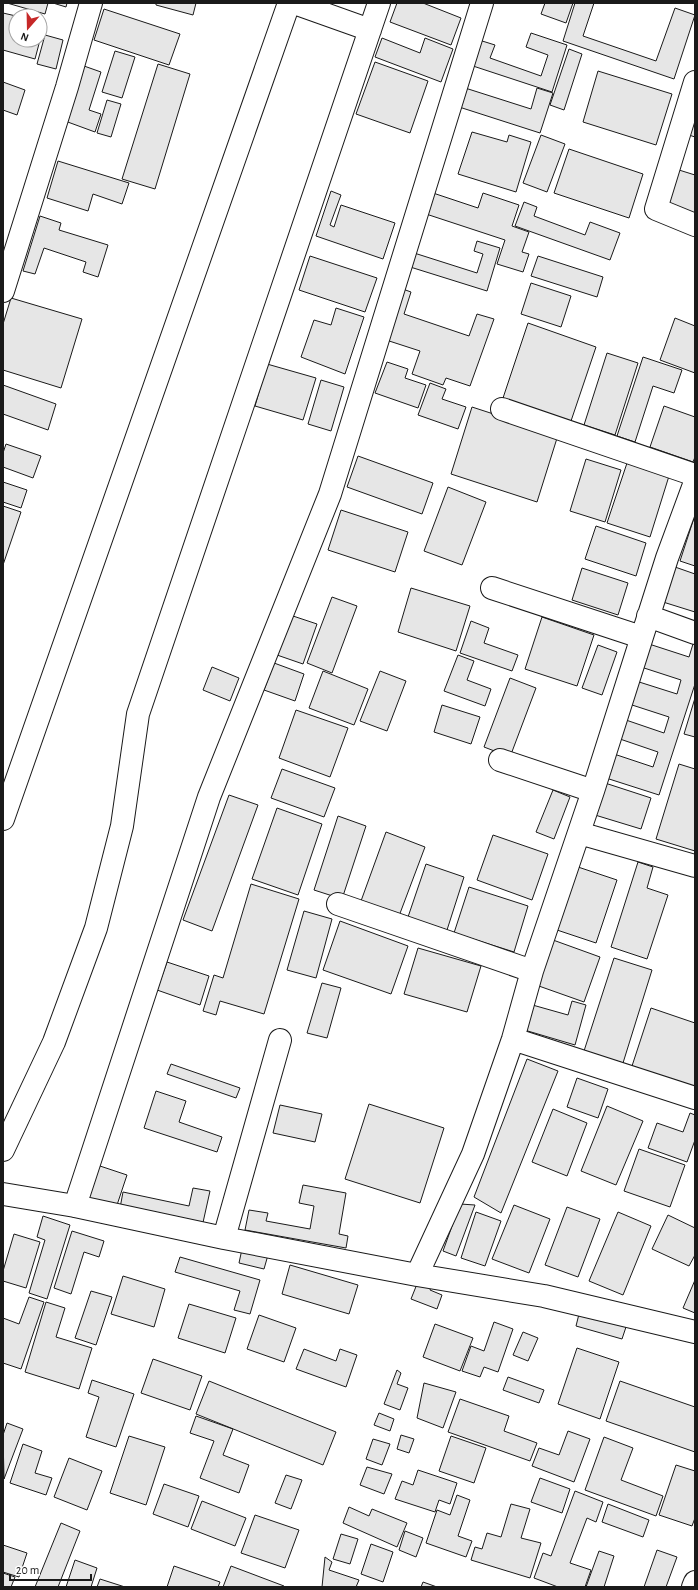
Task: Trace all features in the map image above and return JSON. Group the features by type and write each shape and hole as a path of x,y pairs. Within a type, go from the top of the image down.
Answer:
{"street":[{"path":"3,291 67,87 90,3"},
{"path":"3,819 289,3"},
{"path":"294,3 370,30"},
{"path":"3,1150 54,1042 96,928 122,826 138,714 379,3"},
{"path":"75,1206 210,797 330,494 482,3"},
{"path":"695,82 656,209 695,225"},
{"path":"502,409 695,475"},
{"path":"417,1275 473,1154 513,1039 532,971 594,791 667,558 695,482"},
{"path":"492,588 641,638"},
{"path":"648,616 695,633"},
{"path":"500,760 594,791"},
{"path":"579,833 695,866"},
{"path":"338,904 532,971"},
{"path":"513,1039 695,1098"},
{"path":"224,1238 280,1040"},
{"path":"3,1194 75,1206 224,1238 417,1275 544,1296 695,1332"},
{"path":"693,1587 695,1582"}],"building":[{"path":"7,3 48,3 47,8 24,8"},
{"path":"53,3 67,3 66,7"},
{"path":"156,3 196,3 193,15 156,5"},
{"path":"397,3 423,3 461,18 451,45 390,22"},
{"path":"545,3 573,3 566,23 541,14"},
{"path":"575,3 594,3 583,36 656,61 675,8 695,15 674,79 563,41"},
{"path":"104,9 180,34 169,65 94,40"},
{"path":"3,13 8,14 8,48 38,48 35,59 3,50"},
{"path":"531,33 567,45 552,92 470,65 479,40 495,45 490,58 541,76 548,55 526,47"},
{"path":"48,36 63,40 56,69 37,64 41,48 48,48"},
{"path":"382,38 420,53 425,38 453,49 441,82 375,57"},
{"path":"569,49 582,54 564,110 550,105"},
{"path":"115,51 135,57 122,98 102,92"},
{"path":"375,62 428,81 410,133 356,114"},
{"path":"158,64 190,74 155,189 122,179"},
{"path":"84,66 101,72 89,110 101,114 95,132 65,121"},
{"path":"598,71 672,94 656,145 583,122"},
{"path":"3,82 25,90 17,115 3,110"},
{"path":"462,87 531,109 537,88 553,93 540,133 456,106"},
{"path":"107,100 121,104 111,137 97,133"},
{"path":"695,118 695,137 689,135"},
{"path":"472,132 507,142 509,135 531,142 516,192 458,174"},
{"path":"541,135 565,144 547,192 523,183"},
{"path":"569,149 643,174 629,218 554,193"},
{"path":"58,161 129,183 122,204 93,194 88,211 47,198"},
{"path":"679,170 695,175 695,214 667,204"},
{"path":"331,191 341,195 330,225 334,227 341,205 395,223 383,259 316,236"},
{"path":"430,192 478,208 483,193 519,205 512,226 529,232 522,252 529,254 523,272 497,264 505,240 423,213"},
{"path":"524,202 537,207 534,216 585,235 590,222 620,233 610,260 515,226"},
{"path":"40,216 61,223 59,230 108,245 98,277 83,272 86,262 44,248 35,274 23,271"},
{"path":"477,241 500,248 487,291 407,266 411,252 477,273 483,254 474,251"},
{"path":"310,256 377,278 365,312 299,290"},
{"path":"538,256 603,277 597,297 531,276"},
{"path":"531,283 571,296 561,327 521,314"},
{"path":"400,288 411,292 404,314 469,336 477,314 494,319 470,386 446,378 443,385 412,374 420,351 383,339"},
{"path":"11,298 82,319 61,388 3,370 3,324"},
{"path":"336,308 364,317 345,374 301,357 314,320 331,325"},
{"path":"675,318 695,326 695,373 660,360"},
{"path":"528,323 596,347 571,421 503,398"},
{"path":"607,353 638,363 615,435 584,425"},
{"path":"643,357 682,370 674,393 653,386 635,442 617,436"},
{"path":"387,362 408,369 405,378 426,385 418,408 375,393"},
{"path":"267,364 316,378 303,420 255,406"},
{"path":"321,380 344,387 331,431 308,424"},
{"path":"430,383 446,389 442,399 466,407 458,429 418,415"},
{"path":"3,385 56,404 48,430 3,414"},
{"path":"664,406 695,417 695,457 693,462 650,447"},
{"path":"472,407 558,435 537,502 451,474"},
{"path":"6,444 41,456 33,478 3,467 3,453"},
{"path":"358,456 433,483 422,514 347,487"},
{"path":"586,459 621,470 605,522 570,511"},
{"path":"627,463 669,476 650,537 607,523"},
{"path":"3,482 27,490 21,508 3,502"},
{"path":"448,487 486,502 462,565 424,551"},
{"path":"3,506 21,512 3,565"},
{"path":"341,510 408,532 395,572 328,550"},
{"path":"694,518 695,519 695,566 680,561"},
{"path":"596,526 646,543 636,576 585,559"},
{"path":"675,567 695,574 695,612 663,602"},
{"path":"582,568 628,583 618,615 572,600"},
{"path":"411,588 470,606 456,651 398,632"},
{"path":"332,597 357,606 332,673 307,663"},
{"path":"290,615 317,624 303,664 277,655"},
{"path":"542,617 594,635 577,686 525,669"},
{"path":"471,621 489,628 484,643 518,655 512,671 460,653"},
{"path":"649,644 689,657 693,644 695,645 695,684 659,795 606,778 614,754 653,767 658,752 617,738 623,719 664,733 669,717 629,704 636,681 677,694 681,680 641,667"},
{"path":"598,645 617,652 602,695 582,688"},
{"path":"458,655 474,661 467,680 491,689 485,706 444,691"},
{"path":"274,663 304,674 295,701 264,690"},
{"path":"212,667 239,678 230,701 203,690"},
{"path":"323,671 368,689 354,725 309,708"},
{"path":"380,671 406,681 387,731 360,721"},
{"path":"510,678 536,688 510,757 484,747"},
{"path":"695,698 695,737 684,734"},
{"path":"442,705 480,717 471,744 434,732"},
{"path":"296,710 348,728 330,777 279,758"},
{"path":"679,764 695,769 695,851 656,839"},
{"path":"282,769 335,788 324,817 271,798"},
{"path":"605,783 651,798 641,829 595,815"},
{"path":"553,790 570,797 554,839 536,832"},
{"path":"229,795 258,805 212,931 183,920"},
{"path":"277,808 322,824 298,895 252,879"},
{"path":"338,816 366,826 342,899 314,890"},
{"path":"386,832 425,847 399,916 361,901"},
{"path":"493,835 548,854 532,900 477,880"},
{"path":"638,862 653,867 647,888 668,895 647,959 611,947"},
{"path":"426,864 464,877 447,930 408,917"},
{"path":"578,867 617,880 596,943 557,930"},
{"path":"251,884 299,899 264,1014 220,1001 216,1015 203,1011 214,975 223,978"},
{"path":"469,887 528,906 514,952 454,933"},
{"path":"304,911 332,919 316,978 287,970"},
{"path":"340,921 408,946 391,994 323,970"},
{"path":"553,940 600,957 584,1002 536,985"},
{"path":"418,948 481,966 467,1012 404,994"},
{"path":"614,958 652,970 623,1063 584,1051"},
{"path":"167,962 209,976 200,1005 157,990"},
{"path":"322,983 341,988 327,1038 307,1033"},
{"path":"572,1001 586,1005 575,1045 521,1029 529,1004 568,1015"},
{"path":"651,1008 695,1023 695,1087 632,1066"},
{"path":"527,1059 558,1071 501,1213 474,1197"},
{"path":"171,1064 240,1088 236,1098 167,1074"},
{"path":"577,1078 608,1089 598,1118 567,1107"},
{"path":"156,1091 186,1101 179,1122 222,1137 217,1152 144,1128"},
{"path":"369,1104 444,1128 420,1203 345,1179"},
{"path":"280,1105 322,1114 315,1142 273,1133"},
{"path":"607,1106 643,1121 616,1185 581,1171"},
{"path":"553,1109 587,1123 567,1176 532,1162"},
{"path":"690,1113 695,1115 695,1140 687,1162 648,1148 657,1123 683,1132"},
{"path":"639,1149 685,1165 670,1207 624,1191"},
{"path":"94,1164 127,1175 117,1205 80,1199"},
{"path":"303,1185 346,1193 339,1234 348,1236 346,1248 245,1230 249,1210 268,1213 266,1221 310,1229 314,1206 299,1203"},
{"path":"193,1188 210,1191 202,1227 120,1208 123,1192 189,1206"},
{"path":"460,1204 475,1205 456,1256 443,1251"},
{"path":"514,1205 550,1219 529,1273 492,1259"},
{"path":"567,1207 600,1219 578,1277 545,1265"},
{"path":"476,1212 501,1221 485,1266 461,1258"},
{"path":"618,1212 651,1226 623,1295 589,1281"},
{"path":"668,1215 695,1228 695,1255 689,1266 652,1249"},
{"path":"43,1216 70,1225 47,1299 29,1293 45,1240 37,1237"},
{"path":"72,1231 104,1241 99,1257 84,1252 71,1294 54,1288"},
{"path":"14,1234 40,1242 26,1288 3,1281 3,1271"},
{"path":"242,1249 268,1255 264,1269 239,1263"},
{"path":"180,1257 260,1280 250,1314 234,1310 240,1291 175,1272"},
{"path":"290,1265 358,1285 349,1314 282,1294"},
{"path":"123,1276 165,1289 154,1327 111,1314"},
{"path":"419,1279 432,1284 430,1290 442,1295 437,1309 411,1299"},
{"path":"695,1280 695,1313 683,1308"},
{"path":"91,1291 112,1297 96,1345 75,1338"},
{"path":"29,1297 44,1302 21,1369 3,1363 3,1318 19,1324"},
{"path":"46,1302 65,1308 56,1337 92,1348 79,1389 25,1372"},
{"path":"189,1304 236,1318 225,1353 178,1338"},
{"path":"580,1310 627,1324 622,1339 576,1326"},
{"path":"259,1315 296,1328 284,1362 247,1349"},
{"path":"494,1322 513,1329 498,1372 484,1367 480,1377 462,1371 471,1346 484,1351"},
{"path":"435,1324 473,1338 460,1371 423,1357"},
{"path":"523,1332 538,1338 528,1361 513,1355"},
{"path":"577,1348 619,1362 600,1419 558,1404"},
{"path":"304,1349 336,1361 340,1349 357,1355 346,1387 296,1369"},
{"path":"153,1359 202,1376 190,1410 141,1393"},
{"path":"397,1370 401,1373 397,1384 408,1388 400,1410 384,1404"},
{"path":"508,1377 544,1390 539,1403 503,1390"},
{"path":"92,1380 134,1394 116,1447 86,1437 99,1397 88,1393"},
{"path":"209,1381 336,1432 323,1465 196,1414"},
{"path":"620,1381 695,1407 695,1452 606,1421"},
{"path":"424,1383 456,1392 443,1428 417,1418"},
{"path":"460,1399 509,1416 504,1431 537,1443 530,1461 448,1432"},
{"path":"379,1413 394,1419 390,1431 374,1425"},
{"path":"196,1416 233,1429 223,1455 249,1465 239,1493 200,1478 214,1441 190,1433"},
{"path":"7,1423 23,1429 4,1479 3,1435"},
{"path":"568,1431 590,1439 574,1482 532,1466 539,1448 559,1455"},
{"path":"401,1435 414,1439 409,1453 397,1449"},
{"path":"129,1436 165,1447 146,1505 110,1493"},
{"path":"451,1436 486,1448 474,1483 439,1471"},
{"path":"604,1437 633,1448 621,1480 663,1496 656,1516 585,1490"},
{"path":"373,1439 390,1444 382,1465 366,1459"},
{"path":"23,1444 42,1451 35,1473 52,1478 46,1495 10,1483"},
{"path":"69,1458 102,1471 87,1510 54,1497"},
{"path":"676,1465 695,1471 695,1518 692,1526 659,1515"},
{"path":"367,1467 392,1474 384,1494 360,1485"},
{"path":"418,1470 457,1483 450,1504 439,1500 435,1512 395,1499 402,1481 413,1485"},
{"path":"286,1475 302,1480 291,1509 275,1503"},
{"path":"540,1478 570,1489 562,1513 531,1502"},
{"path":"164,1484 199,1496 188,1527 153,1514"},
{"path":"575,1491 603,1502 596,1522 587,1518 570,1563 591,1570 585,1587 558,1587 534,1578 543,1553 551,1556"},
{"path":"457,1495 470,1500 458,1536 472,1541 466,1557 426,1543 437,1510 450,1515"},
{"path":"202,1501 246,1518 235,1546 191,1529"},
{"path":"511,1504 530,1509 521,1538 541,1543 530,1578 471,1560 475,1547 482,1549 487,1533 501,1537"},
{"path":"608,1504 649,1520 643,1537 602,1522"},
{"path":"349,1507 369,1516 372,1509 407,1523 397,1547 343,1523"},
{"path":"255,1515 299,1530 285,1568 241,1553"},
{"path":"61,1523 80,1531 58,1587 35,1587"},
{"path":"405,1531 423,1538 416,1557 399,1550"},
{"path":"341,1534 358,1539 350,1564 333,1559"},
{"path":"371,1544 393,1552 383,1582 361,1574"},
{"path":"3,1545 27,1553 19,1577 3,1572"},
{"path":"657,1550 677,1557 666,1587 644,1587"},
{"path":"599,1551 614,1556 604,1587 586,1587"},
{"path":"325,1557 332,1562 329,1570 359,1580 356,1587 322,1587"},
{"path":"75,1560 97,1568 91,1587 66,1587"},
{"path":"174,1566 220,1582 218,1587 167,1587"},
{"path":"231,1566 284,1586 284,1587 223,1587"},
{"path":"3,1573 15,1577 11,1587 3,1587"},
{"path":"100,1579 125,1587 97,1587"},
{"path":"423,1582 437,1587 421,1587"}]}
